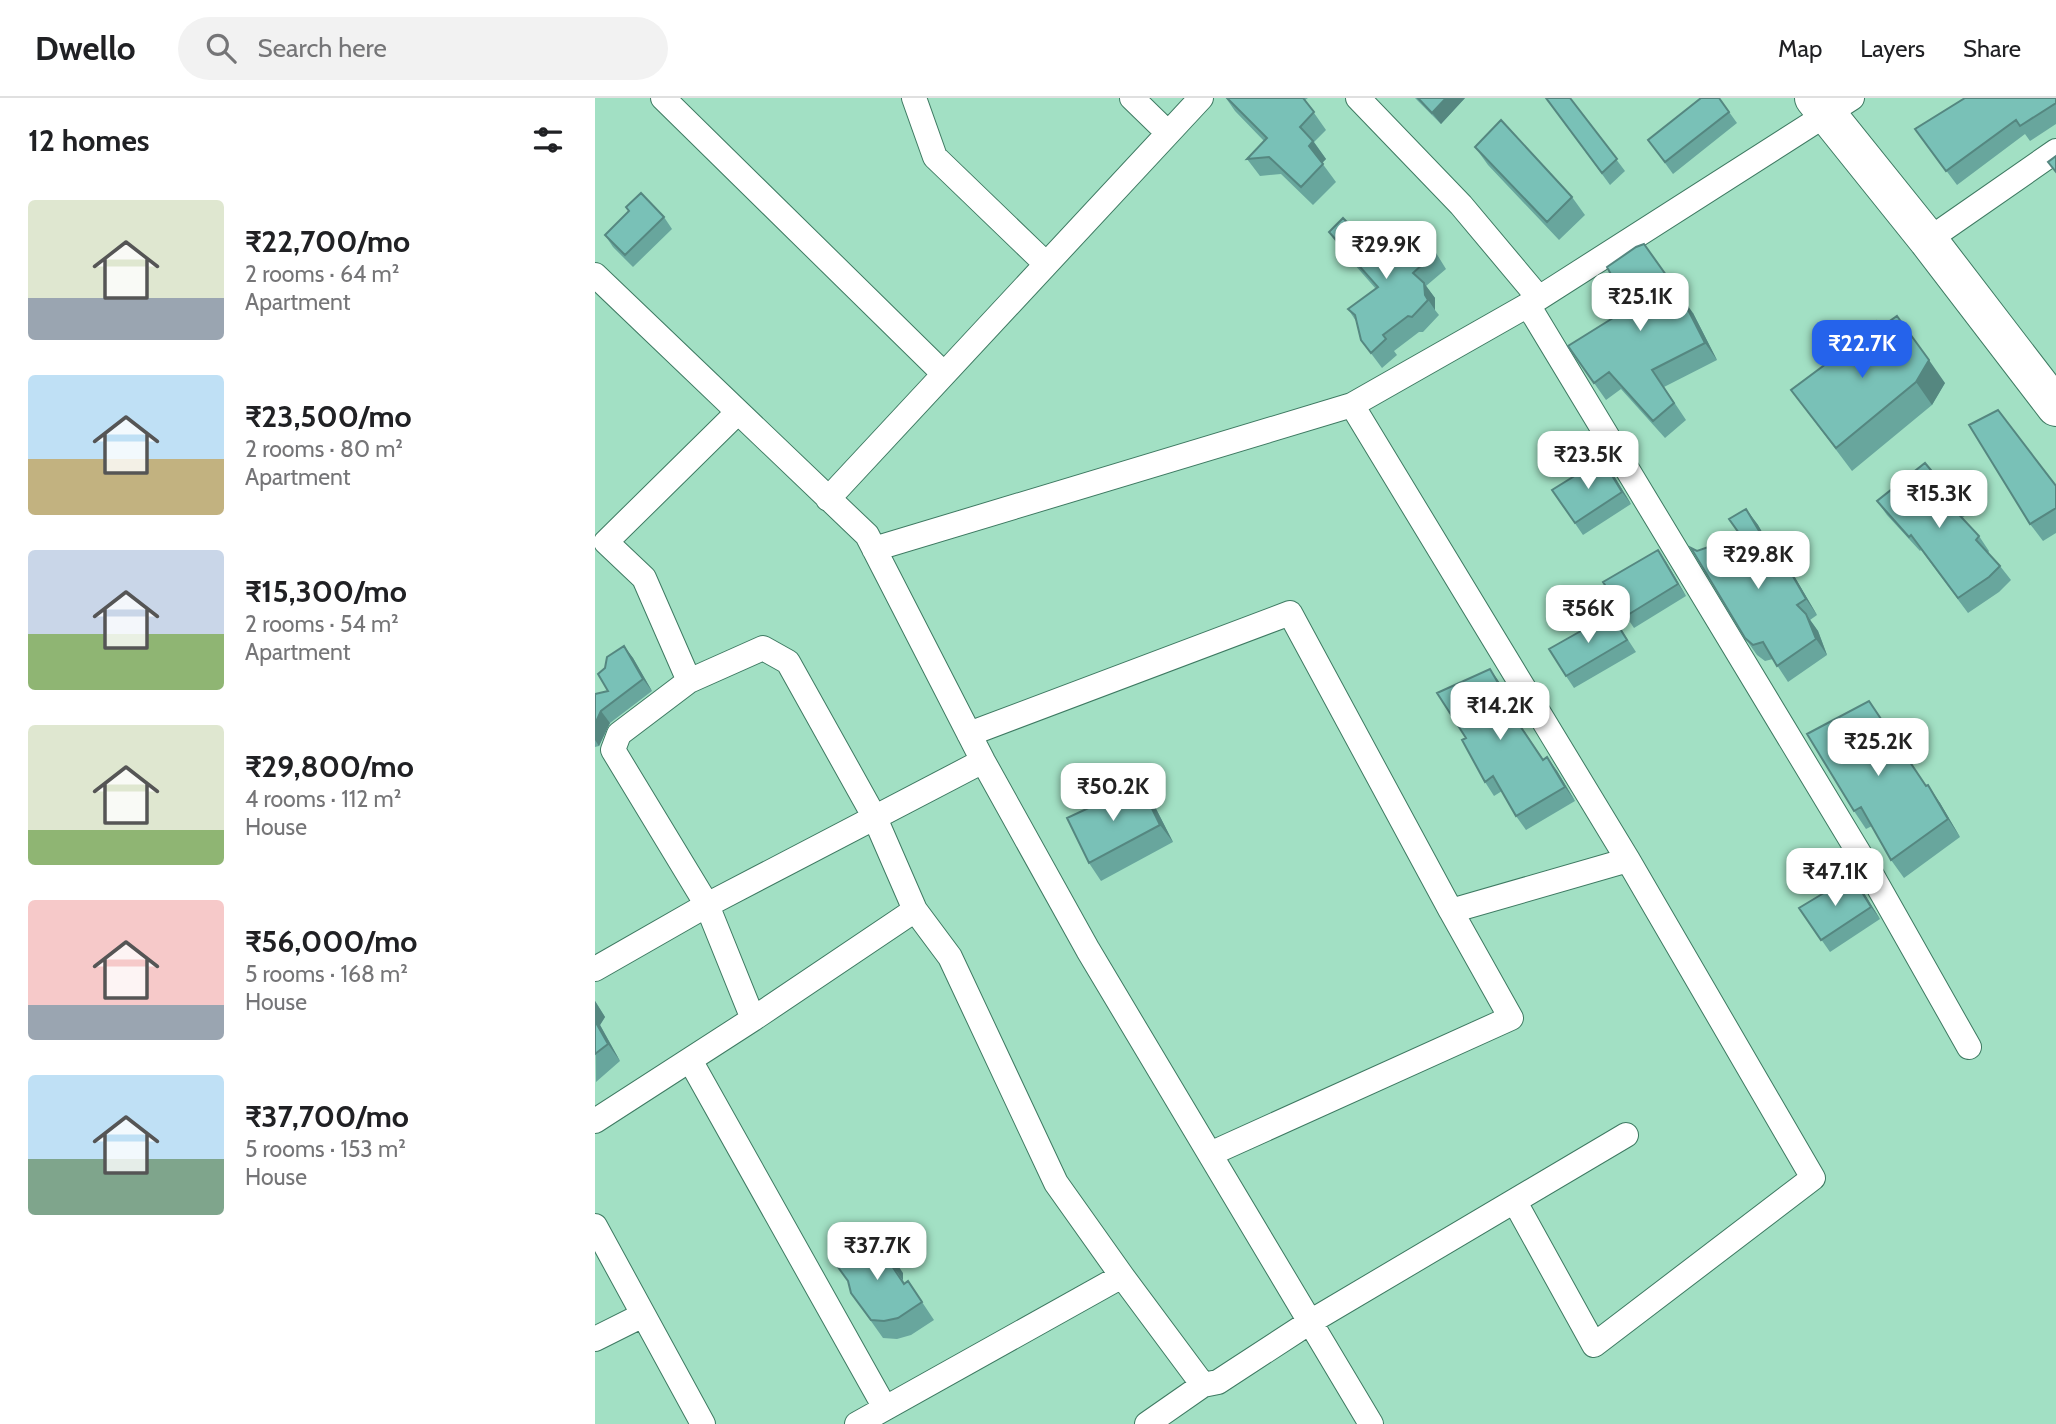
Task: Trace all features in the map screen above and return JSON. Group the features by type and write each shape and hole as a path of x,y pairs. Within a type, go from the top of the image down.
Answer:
{"main road":[{"path":"1831,103 1928,240 2056,407"}],"street":[{"path":"663,98 944,373"},
{"path":"914,98 935,157 1046,264"},
{"path":"1132,98 1168,133"},
{"path":"828,499 1201,98"},
{"path":"1359,98 1461,205 1533,301 1865,863 1969,1047"},
{"path":"874,549 1352,405 1533,301 1831,103"},
{"path":"1928,240 2056,150"},
{"path":"595,275 867,536 983,761 1088,950 1371,1424"},
{"path":"1352,405 1628,860 1813,1178 1594,1345 1515,1202"},
{"path":"689,681 644,578 599,543 738,412"},
{"path":"969,734 1290,613 1511,1018 1210,1154"},
{"path":"753,1019 706,905 613,750 619,734 689,681 763,648 788,662 875,818 915,911 950,957 1056,1183 1203,1385"},
{"path":"595,969 706,905 983,761"},
{"path":"1451,911 1628,860"},
{"path":"595,1121 915,911"},
{"path":"689,1060 885,1409"},
{"path":"1147,1424 1203,1385 1218,1382 1310,1322 1313,1323 1626,1135"},
{"path":"595,1226 703,1424"},
{"path":"857,1424 1122,1276"},
{"path":"595,1339 643,1315"}],"building":[{"path":"1227,98 1303,98 1314,112 1300,127 1313,141 1309,146 1323,164 1301,187 1269,157 1247,159 1267,138"},
{"path":"1418,98 1446,98 1432,113"},
{"path":"1546,98 1570,98 1617,159 1602,173"},
{"path":"1701,98 1719,98 1729,112 1665,162 1648,140"},
{"path":"1965,98 2056,98 2056,103 2020,126 2016,120 1946,171 1915,129"},
{"path":"1501,120 1572,197 1547,222 1475,147"},
{"path":"2056,156 2056,172 2048,162"},
{"path":"641,193 664,217 625,255 605,235 629,211 626,207"},
{"path":"1343,218 1381,257 1414,228 1422,233 1435,253 1413,273 1424,283 1428,300 1412,317 1408,316 1383,335 1386,339 1371,353 1361,340 1355,315 1348,309 1378,287 1329,232"},
{"path":"1644,244 1681,296 1705,343 1652,370 1674,403 1653,421 1609,372 1594,383 1568,346 1629,308 1607,267"},
{"path":"1897,316 1929,360 1916,382 1836,448 1791,390 1846,349 1877,321 1884,325"},
{"path":"1998,410 2056,486 2056,508 2030,524 1969,425"},
{"path":"1602,459 1622,492 1575,523 1552,490"},
{"path":"1925,463 1956,500 1950,505 1979,536 1976,540 2000,566 1958,598 1911,535 1909,537 1877,501"},
{"path":"1746,509 1774,556 1779,552 1806,599 1797,605 1806,614 1816,639 1777,666 1763,642 1753,645 1745,638 1691,548 1697,551 1720,543 1721,546 1741,536 1729,519"},
{"path":"1658,550 1678,584 1626,616 1603,582"},
{"path":"1611,614 1627,640 1566,676 1549,649"},
{"path":"624,646 643,679 601,711 595,724 595,694 608,691 598,674 605,668 607,657"},
{"path":"1490,669 1508,700 1504,702 1543,760 1547,757 1565,787 1516,816 1493,776 1485,782 1462,740 1466,738 1437,693"},
{"path":"1869,701 1926,786 1928,785 1948,819 1891,860 1861,807 1854,811 1807,734"},
{"path":"1140,784 1160,825 1089,863 1067,818"},
{"path":"1852,876 1871,907 1821,940 1799,908"},
{"path":"595,1021 608,1044 595,1054"},
{"path":"876,1235 891,1255 890,1263 904,1284 908,1281 922,1302 898,1318 884,1321 871,1320 851,1293 848,1281 835,1263 868,1237 870,1239"}]}
